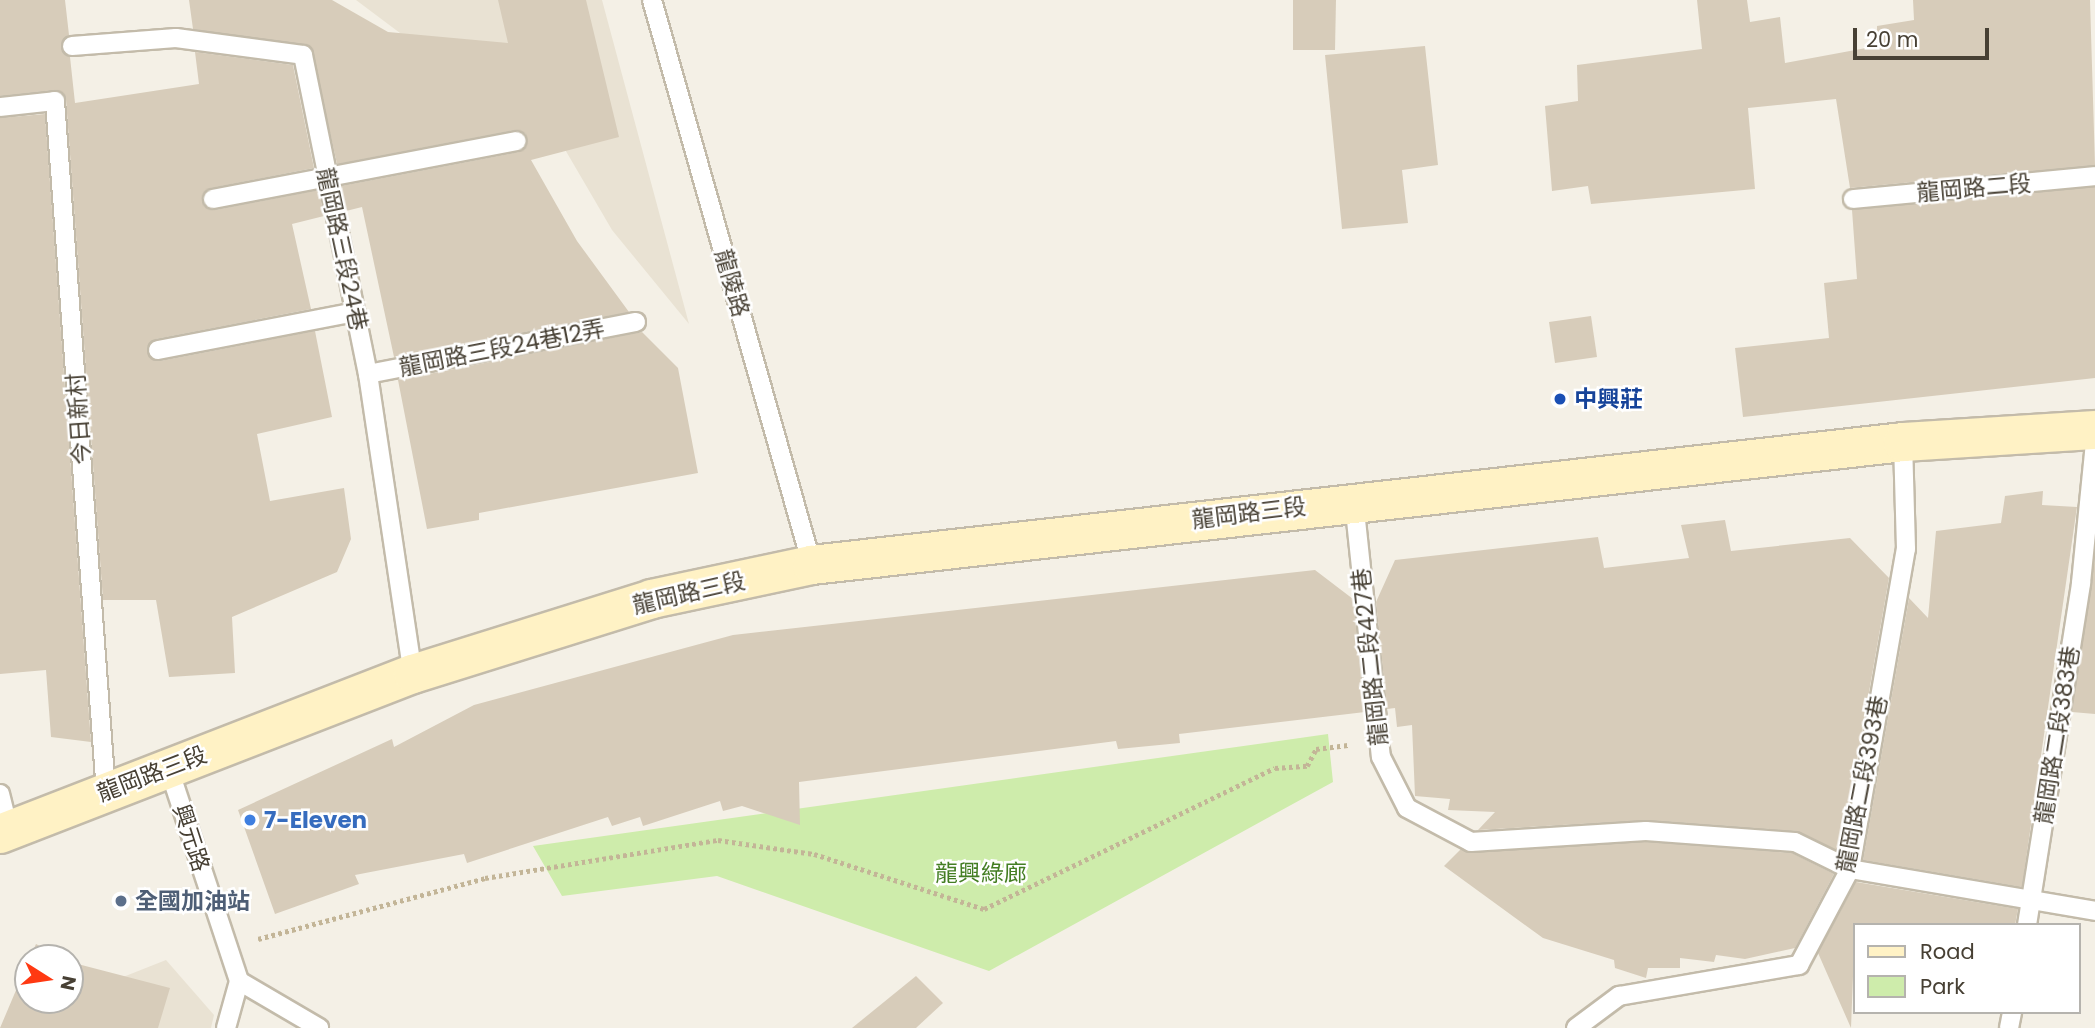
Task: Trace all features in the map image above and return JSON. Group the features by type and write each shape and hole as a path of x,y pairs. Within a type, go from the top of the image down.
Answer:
{"main road":[{"name":"龍岡路三段","path":"3,819 106,792 412,674 652,599 812,565 1412,494 1903,442 2095,430"}],"lane":[{"name":"龍陵路","path":"652,0 812,565"},
{"name":"龍岡路三段24巷","path":"72,46 176,38 303,55 368,374 412,674"},
{"name":"今日新村","path":"0,107 55,100 106,792"},
{"path":"213,199 517,141"},
{"name":"龍岡路二段","path":"1853,199 2095,176"},
{"path":"158,350 355,312"},
{"name":"龍岡路三段24巷12弄","path":"368,374 636,321"},
{"name":"龍岡路二段393巷","path":"1576,1028 1619,996 1799,965 1850,869 1906,549 1903,442"},
{"name":"龍岡路二段383巷","path":"2027,923 2081,583 2095,442"},
{"name":"龍岡路二段427巷","path":"1354,501 1379,740 1407,808 1471,842 1646,831 1782,841 1850,869"},
{"name":"興元路","path":"168,766 239,981"},
{"path":"1850,869 2095,911"},
{"path":"226,1028 239,981 319,1028"}],"path":[{"path":"227,947 485,878 718,840 814,854 984,909 1275,768 1307,766 1316,749 1379,740"}],"shaded area":[{"path":"356,0 602,0 689,324 612,230 532,93 404,36"},
{"path":"166,960 214,1015 211,1028 55,1028 62,1014 84,1014 84,992"}],"green space":[{"name":"龍興綠廊","path":"1328,734 1333,782 989,971 717,876 562,896 533,846"}],"building":[{"path":"0,0 65,0 69,35 61,48 70,57 75,103 199,84 195,52 293,65 314,168 211,188 202,200 215,210 319,190 324,216 292,224 311,309 156,339 147,347 150,358 160,361 315,331 332,417 257,434 270,501 344,488 351,539 337,572 232,617 235,673 169,677 156,600 103,600 66,100 54,90 0,96"},
{"path":"189,0 332,0 388,32 508,43 498,0 586,0 619,137 531,160 577,241 629,312 394,357 362,207 346,211 341,186 519,152 527,145 526,134 515,130 337,164 311,47 193,29"},
{"path":"1293,0 1336,0 1335,50 1293,50"},
{"path":"1697,0 1747,0 1750,22 1780,17 1785,63 1877,46 1877,26 1914,20 1913,0 2090,0 2095,165 1850,188 1836,99 1748,108 1755,189 1591,204 1588,186 1552,191 1545,106 1578,101 1577,65 1702,49"},
{"path":"1425,46 1438,165 1402,170 1408,223 1342,229 1325,55"},
{"path":"45,114 91,742 51,737 46,670 0,674 0,118"},
{"path":"2095,187 2095,378 1743,417 1735,348 1829,338 1824,283 1857,279 1852,210"},
{"path":"1591,316 1597,357 1555,363 1549,322"},
{"path":"642,332 678,368 698,473 479,513 479,520 427,529 398,380"},
{"path":"2043,491 2042,505 2077,507 2022,887 1863,860 1909,598 1928,618 1936,531 2001,523 2005,496"},
{"path":"1725,520 1731,551 1850,538 1889,578 1841,852 1796,831 1647,820 1478,830 1495,812 1448,810 1450,799 1415,796 1412,725 1397,727 1395,708 1387,709 1376,602 1395,560 1598,537 1604,568 1689,558 1681,525"},
{"path":"2095,557 2095,714 2072,712"},
{"path":"1315,570 1353,599 1365,712 1179,734 1180,743 1118,749 1116,741 799,782 800,825 742,806 723,811 720,801 643,826 640,817 612,826 608,817 467,863 464,854 355,875 359,884 275,914 238,810 392,739 394,747 474,705 733,635"},
{"path":"1646,842 1792,853 1834,874 1795,948 1745,959 1716,955 1714,962 1680,958 1680,968 1648,968 1646,978 1615,968 1614,960 1543,938 1444,866 1461,849"},
{"path":"1856,882 2018,909 2015,923 1854,923 1851,1028 1818,953"},
{"path":"84,966 170,988 158,1028 0,1028 14,995 14,1014 84,1014"},
{"path":"916,976 943,1003 916,1028 852,1028"}],"place":[{"name":"中興莊","path":"1560,399"},
{"name":"7-Eleven","path":"250,820"},
{"name":"全國加油站","path":"121,901"}]}
